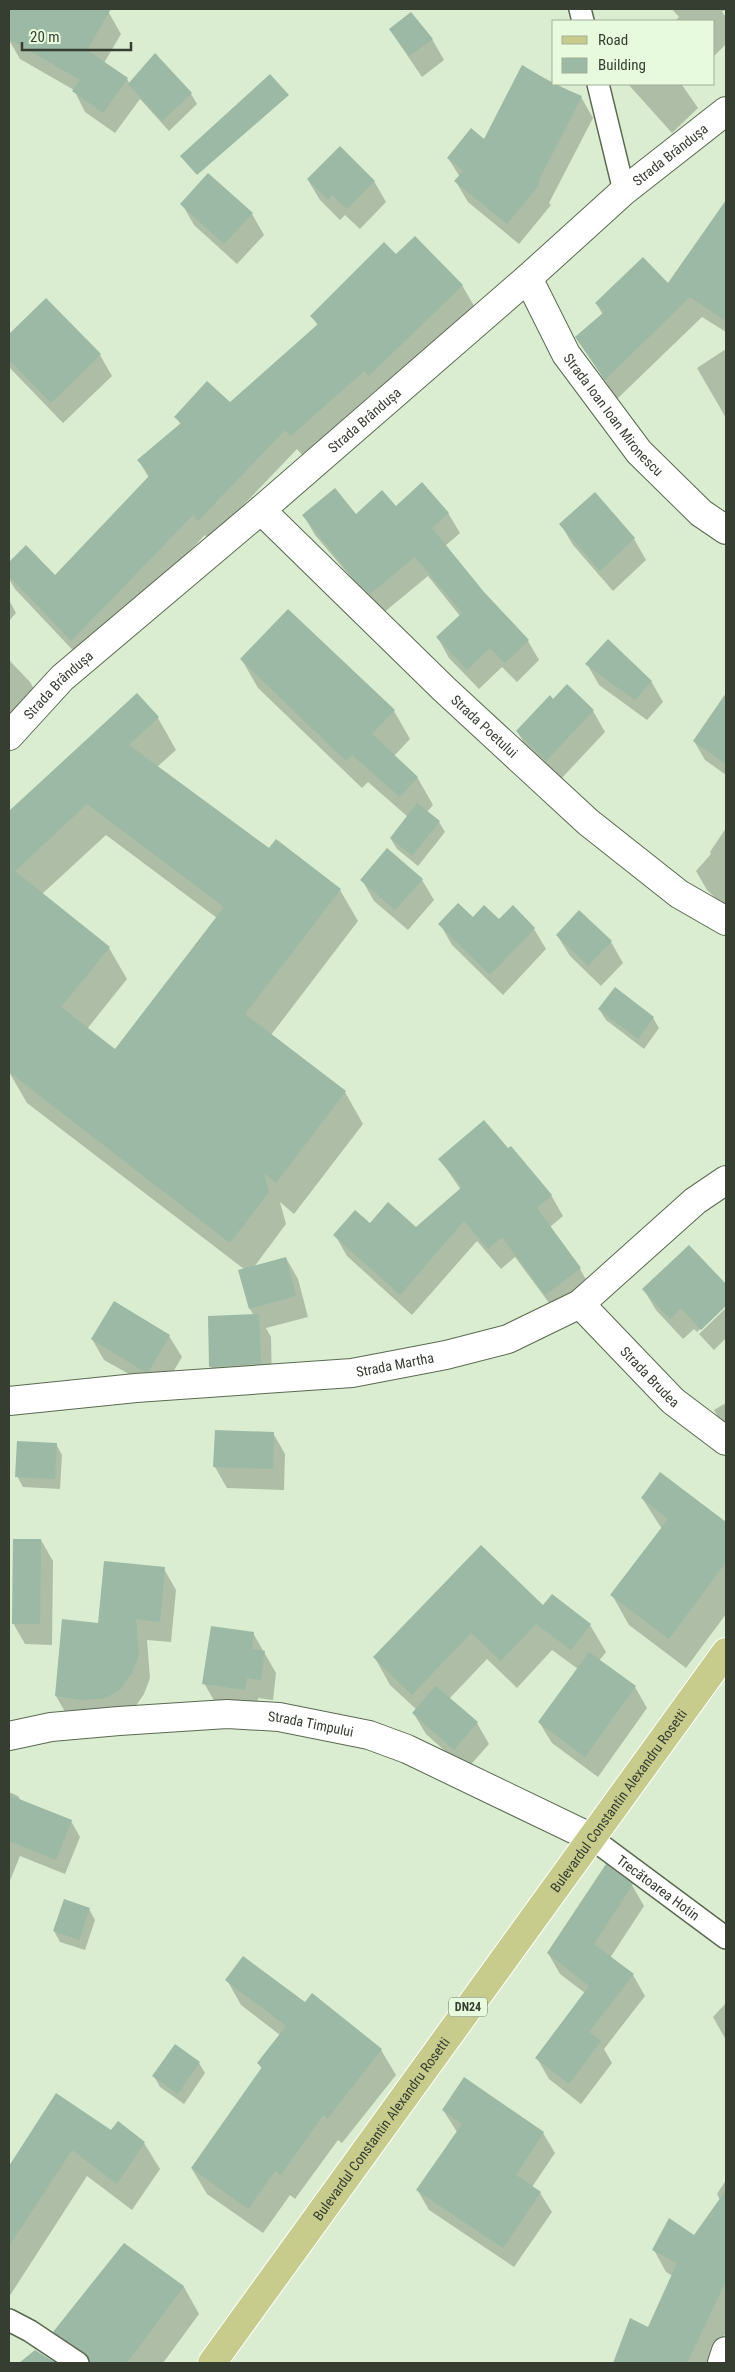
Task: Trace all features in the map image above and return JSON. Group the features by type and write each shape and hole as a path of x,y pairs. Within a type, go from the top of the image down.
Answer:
{"main road":[{"name":"Bulevardul Constantin Alexandru Rosetti","path":"212,2363 590,1837 726,1652"}],"street":[{"name":"Strada Brândușa","path":"9,736 62,678 261,510 528,278 624,191 726,110"},
{"name":"Strada Ioan Ioan Mironescu","path":"528,278 566,354 638,452 700,513 726,530"},
{"name":"Strada Poetului","path":"261,510 444,689 588,822 679,894 726,921"},
{"name":"Strada Martha","path":"9,1402 136,1388 352,1373 446,1355 508,1338 580,1304 695,1201 726,1180"},
{"name":"Strada Brudea","path":"580,1304 673,1401 726,1441"},
{"name":"Strada Timpului","path":"9,1736 51,1727 119,1721 227,1714 279,1717 369,1735 406,1749 590,1837"},
{"path":"722,2363 726,2351"}],"lane":[{"path":"598,85 624,191"},
{"name":"Trecătoarea Hotin","path":"590,1837 726,1938"},
{"path":"9,2320 30,2331 78,2363"}],"building":[{"path":"9,9 111,9 87,50 128,78 103,113 72,91 80,80 9,39"},
{"path":"411,12 433,39 409,56 389,29"},
{"path":"155,53 192,93 162,121 128,84"},
{"path":"522,65 552,83 552,85 582,96 538,182 540,184 507,224 454,181 463,171 447,158 471,128 484,139"},
{"path":"270,74 289,95 197,175 180,156"},
{"path":"340,146 375,181 347,209 332,195 328,200 307,179"},
{"path":"208,173 253,213 224,244 180,204"},
{"path":"726,200 726,321 690,297 605,380 575,337 604,312 595,303 643,257 668,283"},
{"path":"415,236 463,285 369,376 364,371 291,436 285,430 198,521 193,515 71,641 9,576 9,562 26,545 55,575 150,475 137,460 181,423 174,417 207,381 230,402 318,324 310,316 384,242 396,254"},
{"path":"46,298 101,354 51,403 9,360 9,334"},
{"path":"422,482 449,513 432,528 484,592 529,640 505,663 490,648 467,670 436,637 462,613 415,557 370,594 355,580 302,515 335,488 356,514 382,490 396,506"},
{"path":"595,492 635,538 600,571 559,524"},
{"path":"288,609 395,710 372,734 418,777 400,797 352,755 346,761 240,659"},
{"path":"608,639 652,681 635,700 585,664"},
{"path":"567,684 594,710 546,761 516,731 550,695 553,699"},
{"path":"137,693 159,717 129,745 269,848 276,839 341,889 245,1014 346,1091 276,1183 264,1173 269,1192 230,1243 9,1072 9,811","holes":["87,804 224,907 115,1049 61,1007 110,947 15,871"]},
{"path":"726,693 726,764 693,741"},
{"path":"417,803 440,821 412,856 390,838"},
{"path":"387,848 423,879 395,910 360,880"},
{"path":"458,903 473,917 484,905 499,919 513,905 535,928 490,975 438,924"},
{"path":"579,910 612,941 588,966 556,935"},
{"path":"615,987 654,1017 638,1039 598,1009"},
{"path":"484,1120 508,1148 511,1146 552,1195 537,1208 581,1268 545,1295 502,1237 488,1249 464,1221 400,1295 333,1235 355,1210 370,1223 388,1202 416,1227 462,1187 438,1159"},
{"path":"689,1245 726,1284 726,1306 701,1330 681,1308 670,1319 642,1289"},
{"path":"286,1257 296,1296 249,1309 238,1270"},
{"path":"114,1301 170,1335 149,1371 145,1372 91,1339"},
{"path":"259,1314 261,1364 209,1367 208,1316"},
{"path":"215,1430 274,1432 273,1469 213,1467"},
{"path":"17,1441 57,1443 55,1479 15,1477"},
{"path":"660,1472 726,1522 726,1562 669,1639 610,1595 668,1519 641,1498"},
{"path":"13,1539 41,1539 40,1624 12,1624"},
{"path":"481,1545 543,1605 552,1594 591,1624 571,1650 536,1624 501,1661 471,1633 412,1695 373,1657"},
{"path":"104,1561 165,1567 160,1622 136,1619 139,1656 132,1672 121,1689 106,1698 83,1700 55,1696 62,1619 98,1623"},
{"path":"211,1626 254,1632 252,1649 265,1651 261,1680 247,1678 245,1690 202,1684"},
{"path":"589,1652 636,1686 585,1757 538,1722"},
{"path":"436,1686 478,1722 454,1750 412,1713"},
{"path":"9,1795 72,1820 56,1860 9,1841"},
{"path":"606,1864 633,1884 594,1944 634,1974 589,2032 601,2041 569,2084 535,2058 589,1986 547,1953"},
{"path":"64,1899 90,1908 79,1940 53,1931"},
{"path":"243,1956 305,2002 312,1993 382,2049 327,2119 323,2115 281,2175 275,2171 248,2209 191,2168 262,2067 257,2063 286,2026 225,1980"},
{"path":"175,2044 200,2062 178,2094 152,2076"},
{"path":"464,2077 544,2132 516,2175 541,2192 503,2248 416,2190 462,2124 442,2110"},
{"path":"56,2093 111,2130 118,2121 145,2142 117,2184 72,2150 9,2246 9,2166"},
{"path":"726,2190 726,2281 687,2363 613,2363 630,2318 648,2327 677,2263 652,2250 669,2218 694,2235"},
{"path":"124,2243 184,2286 127,2363 90,2363 85,2353 53,2332"},
{"path":"35,2350 56,2363 19,2363"}]}
